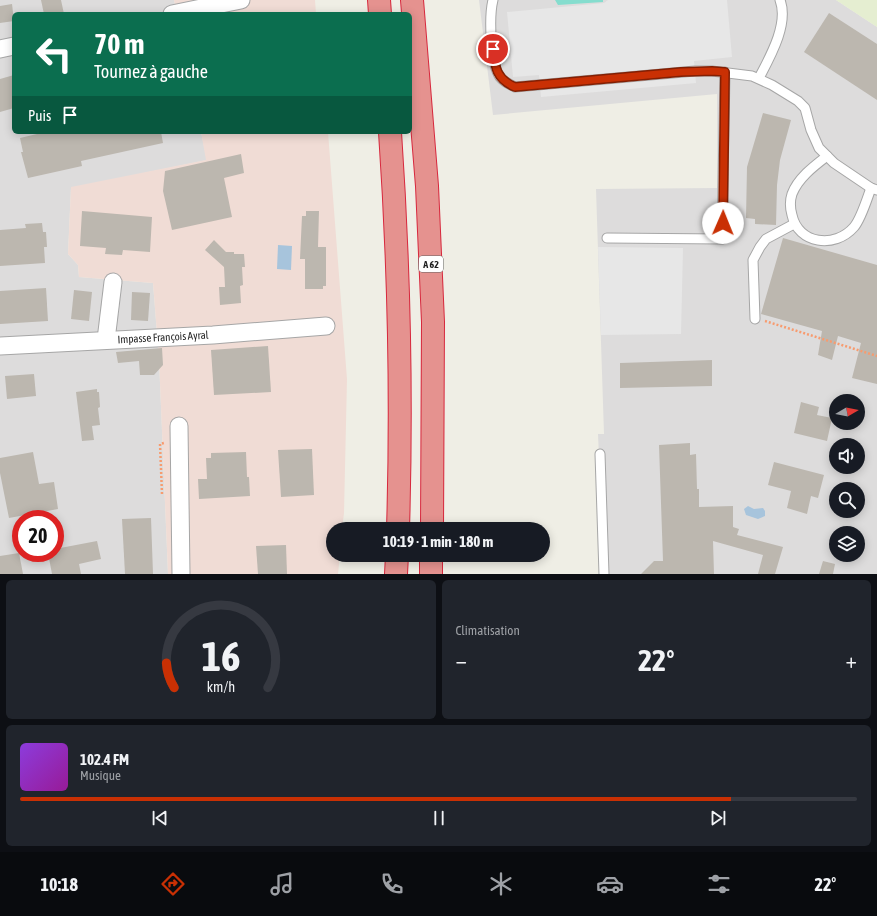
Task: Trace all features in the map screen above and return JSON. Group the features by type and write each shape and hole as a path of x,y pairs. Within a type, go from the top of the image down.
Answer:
{"highway":[{"path":"379,0 380,12"},
{"name":"A 62","path":"412,0 427,186 433,322 432,522"},
{"path":"390,134 399,323 400,444 398,522"},
{"path":"396,574 397,562"},
{"path":"431,562 431,574"}],"street":[{"path":"182,12 241,0"},
{"path":"0,49 12,46"},
{"path":"106,340 113,282"},
{"name":"Impasse François Ayral","path":"0,346 213,335 326,326"},
{"path":"179,426 181,574"}],"lane":[{"path":"493,0 490,10 495,65 499,76 506,83 515,87 681,72 712,71 759,78 798,101 805,108 814,140 827,156 874,189 855,226 844,236 832,241 818,240 803,234 794,224 790,208 792,194 806,173 827,156"},
{"path":"759,78 774,47 782,19 780,0"},
{"path":"608,238 722,238 725,72"},
{"path":"756,319 753,260 766,239 794,224"},
{"path":"600,454 604,574"}],"path":[{"path":"756,319 877,356"}],"shaded area":[{"path":"0,0 174,0 177,12 12,12 12,134 201,134 207,160 71,188 68,254 78,265 79,277 153,283 159,359 168,574 0,574"},
{"path":"174,0 315,0 316,12 177,12"},
{"path":"479,0 836,0 877,27 877,574 604,574 598,434 604,434 596,189 717,188 717,94 493,115"},
{"path":"555,0 603,0 603,2 558,5"},
{"path":"608,0 727,0 732,57 694,61 696,83 541,97 539,75 513,77 507,12 604,3"},
{"path":"201,134 328,134 347,379 343,522 326,522 326,562 339,562 338,574 168,574 159,359 153,283 79,277 78,265 68,254 71,187 206,160"},
{"path":"278,245 292,246 291,270 277,269"},
{"path":"598,247 683,248 681,334 601,335"},
{"path":"748,506 754,509 763,508 765,511 765,516 758,519 746,515 744,509"}],"green space":[{"path":"836,0 877,0 877,27"}],"building":[{"path":"41,0 61,0 64,12 44,12"},
{"path":"12,4 12,21 0,23 0,6"},
{"path":"829,13 877,44 877,100 804,52"},
{"path":"12,76 12,109 0,112 0,79"},
{"path":"763,113 791,120 780,160 777,185 776,225 755,224 755,219 746,218 747,167"},
{"path":"37,134 161,134 163,143 81,161 82,166 28,178 21,152 23,152 20,138"},
{"path":"241,154 244,173 224,178 232,217 172,230 163,191 165,171"},
{"path":"82,211 152,217 150,252 123,250 122,255 105,254 106,248 80,246"},
{"path":"306,211 319,211 318,247 326,247 326,286 323,286 323,289 305,289 305,259 300,259 302,216 306,216"},
{"path":"42,223 43,232 46,232 47,247 44,247 45,263 0,266 0,230 26,228 25,224"},
{"path":"783,238 877,265 877,384 852,378 861,343 838,336 832,360 818,355 822,331 761,314"},
{"path":"214,240 226,252 244,254 245,267 242,267 243,285 240,286 241,303 220,305 219,287 225,287 224,267 205,250"},
{"path":"46,288 48,321 0,324 0,291"},
{"path":"74,290 92,292 89,321 71,319"},
{"path":"132,292 150,293 148,321 131,320"},
{"path":"268,346 271,392 214,395 211,350"},
{"path":"162,348 163,365 154,375 140,375 139,361 118,363 116,352"},
{"path":"712,360 712,386 620,388 620,363"},
{"path":"34,374 36,396 7,399 5,376"},
{"path":"97,389 97,392 99,392 100,407 98,408 100,425 92,426 94,440 82,441 76,392"},
{"path":"801,402 819,407 817,415 829,417 829,430 827,441 794,433"},
{"path":"690,443 690,455 696,454 699,507 733,506 733,527 739,529 737,535 783,547 775,574 758,574 763,555 713,541 714,574 641,574 654,561 663,561 659,445"},
{"path":"312,449 314,495 281,497 278,450"},
{"path":"33,452 39,484 54,482 58,509 12,510 12,517 9,518 0,473 0,458"},
{"path":"246,452 247,477 249,477 250,496 199,499 198,479 207,479 206,458 211,458 211,453"},
{"path":"774,462 824,475 818,498 811,496 807,514 787,508 791,491 768,485"},
{"path":"151,518 153,574 125,574 122,519"},
{"path":"97,541 101,559 79,564 81,574 52,574 50,562 64,562 64,547"},
{"path":"286,545 287,574 258,574 256,546"},
{"path":"12,554 12,562 21,562 23,574 0,574 0,556"},
{"path":"823,561 835,564 833,574 819,574"}],"route":[{"path":"493,49 495,65 499,76 506,83 515,87 695,71 725,72 723,223"}]}
